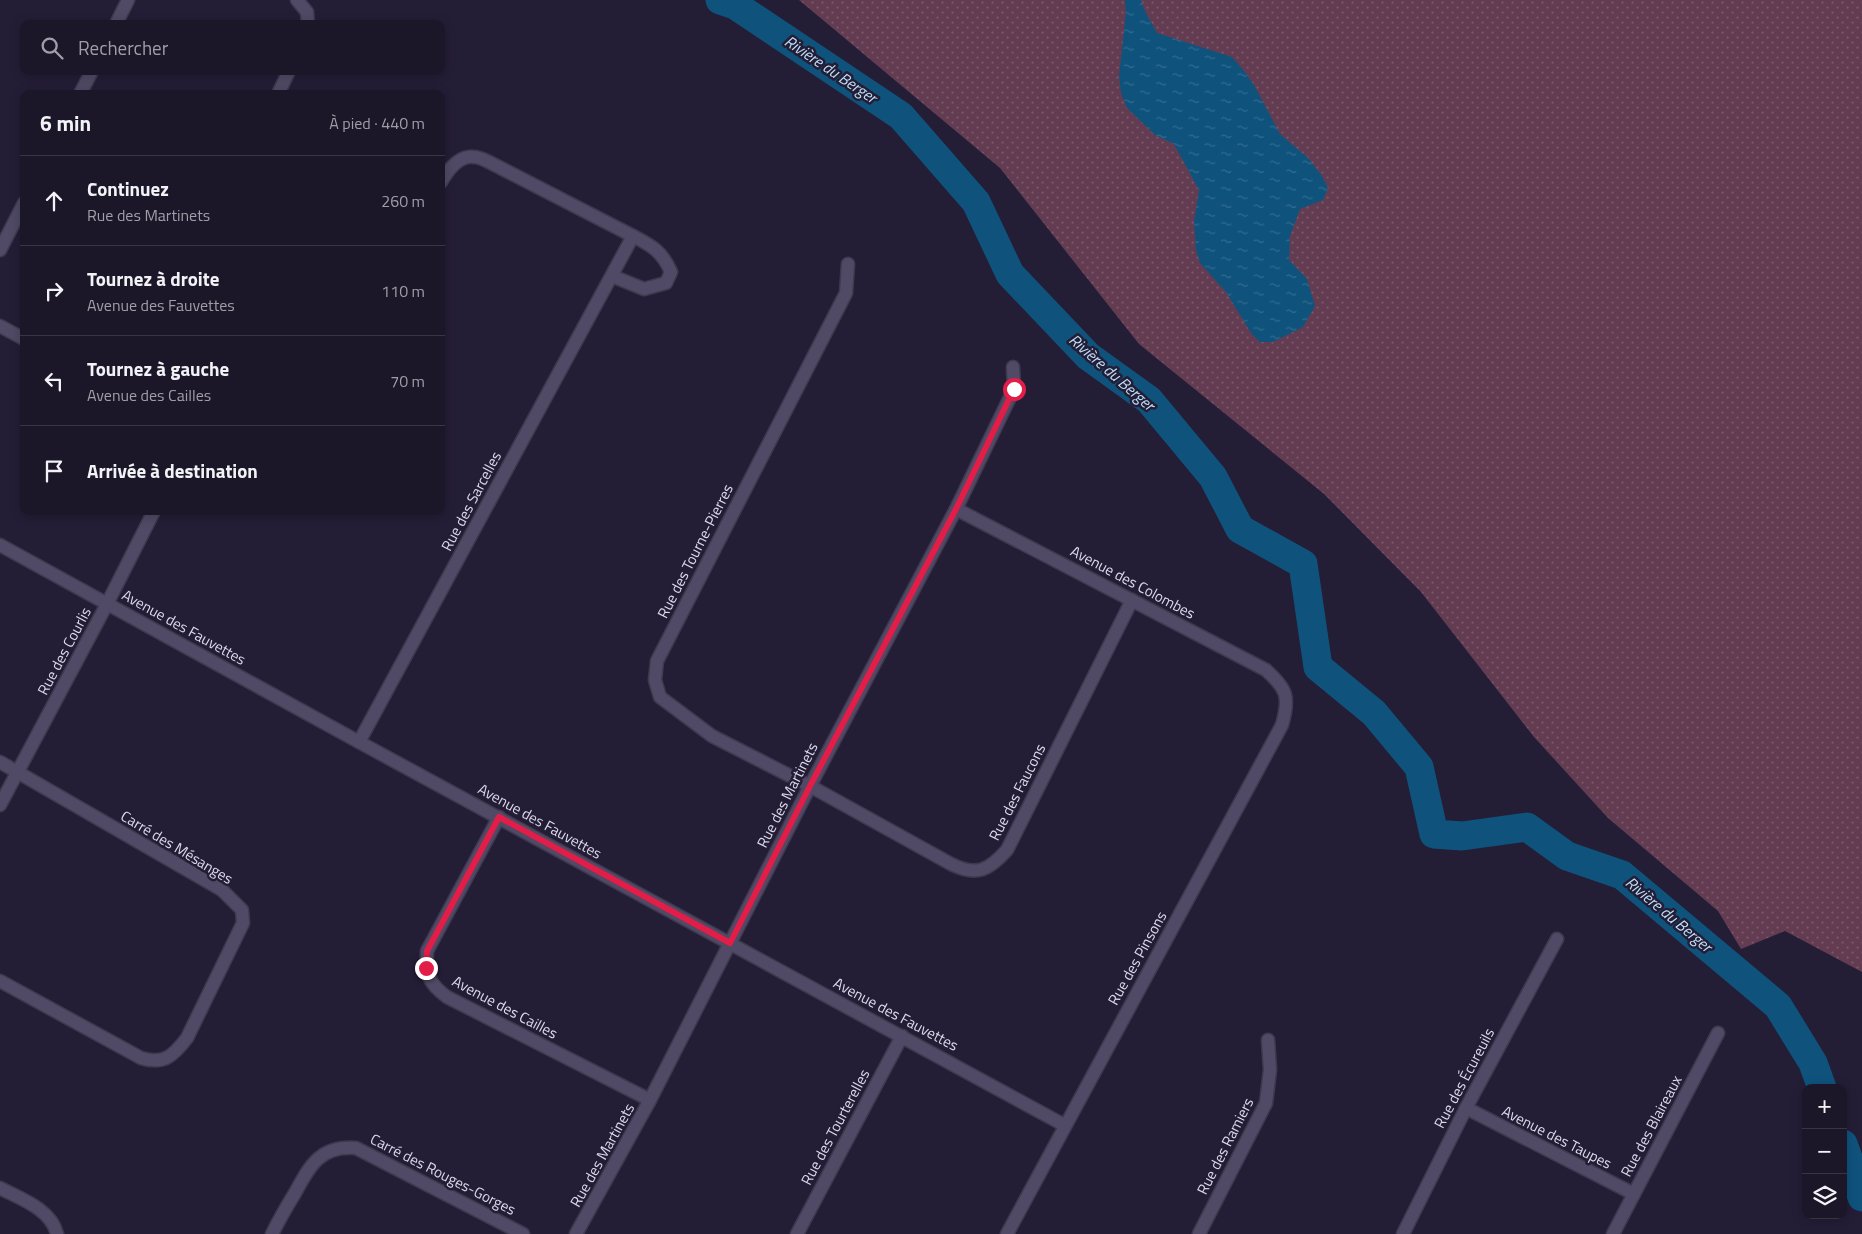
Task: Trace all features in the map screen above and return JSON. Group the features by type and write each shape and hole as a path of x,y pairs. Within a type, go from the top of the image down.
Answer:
{"street":[{"path":"118,20 128,0"},
{"path":"297,0 307,12 308,20"},
{"path":"82,90 90,75"},
{"path":"280,90 287,75"},
{"path":"445,175 449,168 460,160 474,156 490,162 654,247 665,259 671,272 666,283 644,289 612,276"},
{"path":"0,250 20,211"},
{"name":"Rue des Sarcelles","path":"359,742 633,236"},
{"name":"Rue des Tourne-Pierres","path":"810,786 712,736 660,697 655,680 657,660 846,293 848,264"},
{"path":"0,326 20,337"},
{"name":"Rue des Martinets","path":"576,1234 650,1100 810,786 956,509 1014,389 1013,367"},
{"name":"Avenue des Colombes","path":"956,509 1266,670 1280,682 1286,694"},
{"name":"Rue des Courlis","path":"0,805 152,515"},
{"name":"Avenue des Fauvettes","path":"0,545 1064,1125"},
{"name":"Rue des Faucons","path":"810,786 963,870 979,872 995,864 1007,850 1132,600"},
{"name":"Rue des Pinsons","path":"1006,1234 1282,725 1287,708 1286,694"},
{"path":"0,762 18,772"},
{"name":"Carré des Mésanges","path":"0,981 141,1058 153,1062 165,1059 177,1051 187,1038 243,924 242,910 222,890 18,772"},
{"name":"Avenue des Cailles","path":"499,817 427,951 426,968 430,981 447,997 650,1100"},
{"name":"Rue des Écureuils","path":"1403,1234 1466,1108 1557,939"},
{"name":"Rue des Blaireaux","path":"1613,1234 1718,1033"},
{"name":"Rue des Tourterelles","path":"798,1234 902,1036"},
{"name":"Rue des Ramiers","path":"1199,1234 1266,1104 1270,1070 1268,1040"},
{"name":"Avenue des Taupes","path":"1466,1108 1634,1194"},
{"name":"Carré des Rouges-Gorges","path":"272,1234 309,1167 320,1156 343,1147 356,1148 524,1234"},
{"path":"0,1188 38,1208 50,1218 57,1234"}],"shaded area":[{"path":"799,0 1862,0 1862,972 1785,931 1741,949 1718,911 1608,818 1534,737 1421,592 1324,494 1139,344 1000,168"}],"water":[{"path":"1125,0 1141,0 1157,33 1232,57 1254,85 1280,134 1308,158 1322,176 1328,188 1323,200 1300,209 1290,236 1289,260 1307,279 1315,306 1303,327 1273,342 1260,342 1251,333 1226,292 1200,263 1196,250 1194,222 1199,190 1174,144 1155,135 1127,108 1121,93 1119,76 1126,12"}],"waterway":[{"name":"Rivière du Berger","path":"720,0 735,5 901,116 976,202 1010,274 1088,356 1149,400 1213,477 1240,529 1303,564 1318,667 1374,713 1419,767 1434,834 1462,836 1527,827 1567,856 1622,875 1778,1006 1813,1063 1821,1084"},
{"name":"Rivière du Berger","path":"1847,1155 1862,1197"}],"route":[{"path":"426,968 427,951 499,817 730,943 810,786 956,509 1014,389"}]}
